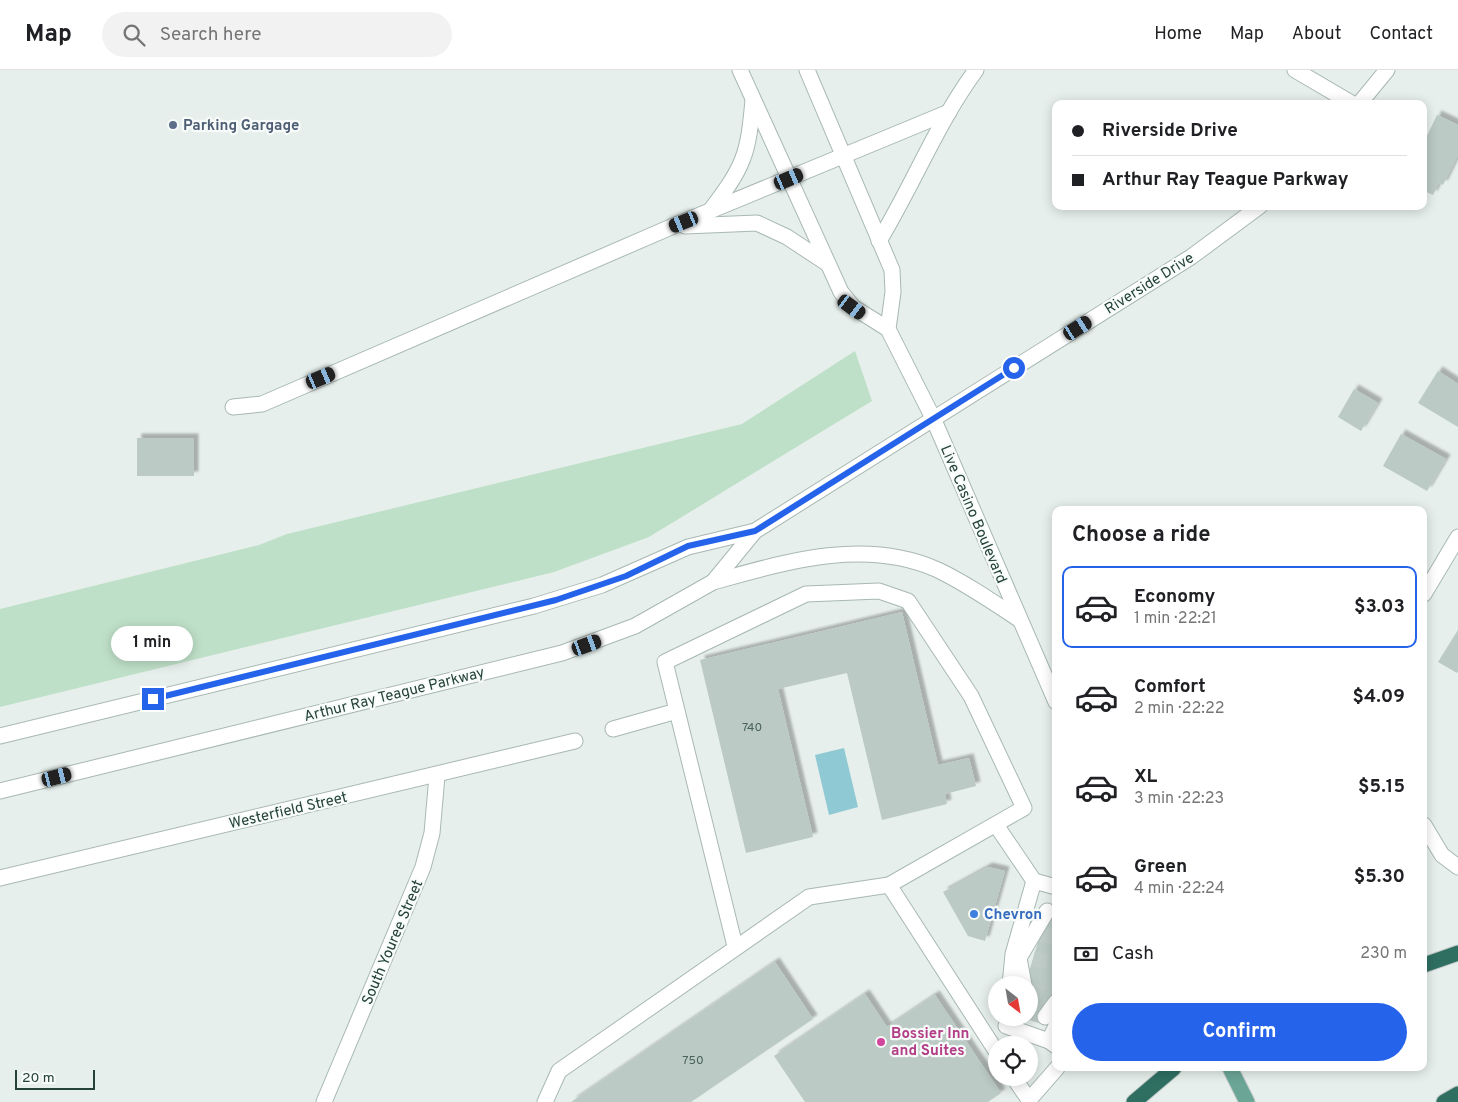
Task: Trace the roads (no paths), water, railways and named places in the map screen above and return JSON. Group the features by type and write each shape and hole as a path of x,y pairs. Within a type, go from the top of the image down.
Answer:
{"highway":[{"path":"1427,964 1458,953"},
{"path":"1134,1102 1170,1071"},
{"path":"1444,1102 1458,1094"}],"main road":[{"path":"1232,1071 1247,1102"}],"street":[{"path":"740,70 841,292 852,307 888,329 893,292 892,270 807,70"},
{"path":"879,241 950,112 976,70"},
{"path":"1295,70 1346,100"},
{"path":"1362,100 1387,70"},
{"path":"709,212 742,163 748,144 753,99"},
{"path":"233,407 262,404 671,227 950,112"},
{"name":"Riverside Drive","path":"933,418 1191,257 1255,210"},
{"path":"671,227 738,222 757,223 787,236 828,264"},
{"name":"Live Casino Boulevard","path":"888,329 933,418 1052,693"},
{"name":"Arthur Ray Teague Parkway","path":"0,791 562,652 635,626 713,582 755,531 933,418"},
{"name":"Arthur Ray Teague Parkway","path":"0,736 556,600 618,579 688,546 755,531"},
{"path":"1427,589 1458,537"},
{"path":"713,582 808,557 839,555 879,556 900,559 936,569 968,586 1020,620"},
{"path":"545,1102 560,1070 809,897 889,885 1024,808 971,696 908,601 879,591 806,594 665,662 736,946"},
{"path":"613,729 677,711"},
{"name":"Westerfield Street","path":"0,878 437,776 575,741"},
{"name":"South Youree Street","path":"324,1102 423,867 432,833 437,776"},
{"path":"996,825 1034,880 1052,886"},
{"path":"1427,830 1442,855 1458,867"},
{"path":"1019,976 1034,880"},
{"path":"889,885 988,1039"},
{"path":"1014,976 1021,957 1047,911"},
{"path":"1023,976 1021,957 1040,934"},
{"path":"1015,1026 1052,1044"},
{"path":"1019,1086 1028,1101 1054,1071"}],"water":[{"path":"844,748 858,807 829,815 815,755"}],"tunnel":[{"path":"1040,934 1052,937"},
{"path":"1033,959 1052,963"},
{"path":"1038,992 1052,996"},
{"path":"1038,1015 1045,1017"}],"place":[{"name":"Parking Gargage","path":"173,125"},
{"name":"Chevron","path":"974,914"},
{"name":"Bossier Inn and Suites","path":"881,1042"}]}
